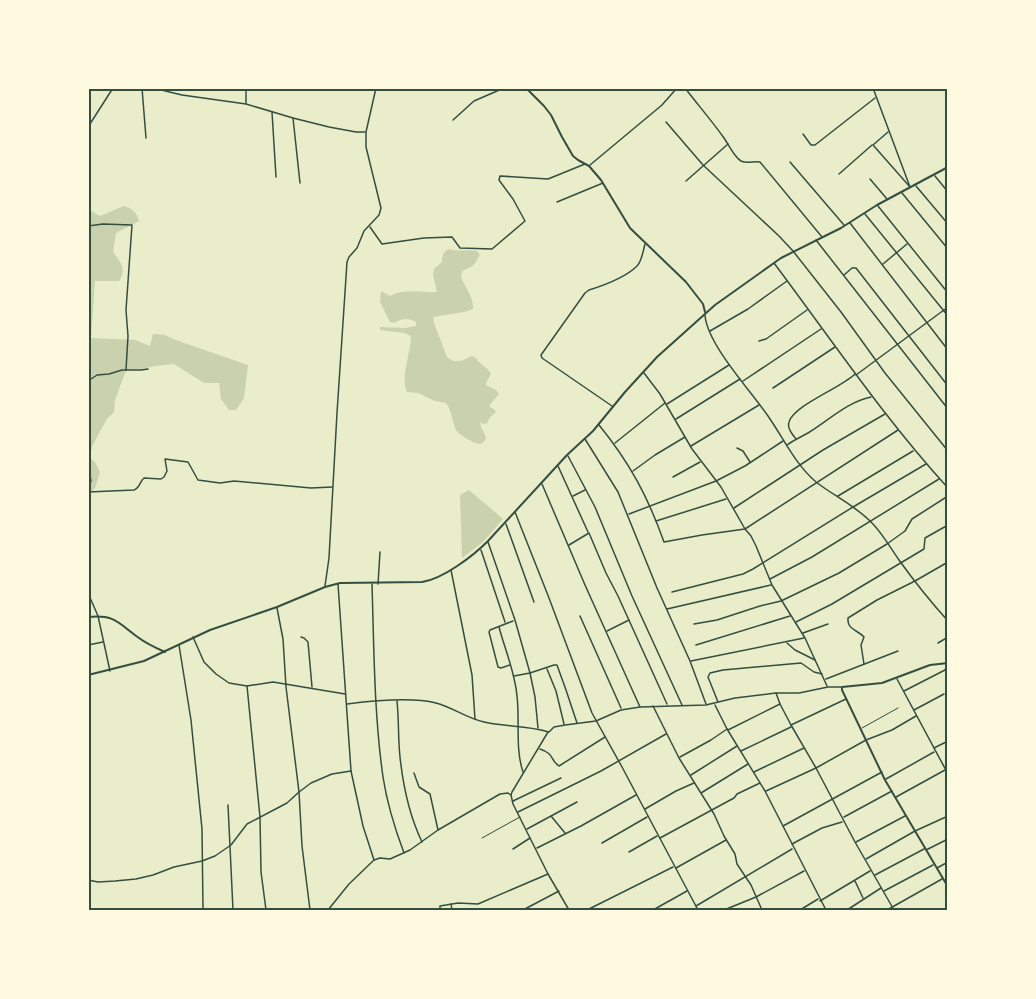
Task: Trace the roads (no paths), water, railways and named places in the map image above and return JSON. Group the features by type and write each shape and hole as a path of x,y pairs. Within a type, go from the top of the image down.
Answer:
{"street":[{"path":"88,127 113,88"},
{"path":"142,88 146,138"},
{"path":"153,88 182,95 246,104 292,118 356,132 366,132"},
{"path":"173,92 174,88"},
{"path":"246,88 246,104"},
{"path":"325,586 329,558 347,262 357,248 364,231 379,215 381,208 366,147 366,132 376,88"},
{"path":"453,120 474,101 504,88"},
{"path":"526,88 551,115 568,148 604,183 630,228 703,304 705,319 720,351 760,404 801,466 816,482 870,521 915,582 948,621"},
{"path":"589,166 662,105 677,88"},
{"path":"685,88 740,160 747,163 760,162 822,237"},
{"path":"873,88 910,188"},
{"path":"803,134 812,145 815,145 876,98"},
{"path":"272,111 276,177"},
{"path":"292,118 300,183"},
{"path":"666,122 703,165 793,251 948,451"},
{"path":"839,174 889,131"},
{"path":"686,181 728,144"},
{"path":"873,144 910,188"},
{"path":"790,162 845,225"},
{"path":"370,226 382,244 452,237 460,248 492,249 525,221 499,180 500,176 548,180 585,164"},
{"path":"88,675 139,663 216,627 277,607 325,586 427,582 451,569 488,541 567,455 598,425 643,372 705,313 774,262 850,223 948,167"},
{"path":"934,174 948,192"},
{"path":"870,179 888,200"},
{"path":"556,202 604,183"},
{"path":"917,184 948,224"},
{"path":"902,192 948,249"},
{"path":"878,205 948,293"},
{"path":"865,213 948,316"},
{"path":"850,223 948,350"},
{"path":"88,226 132,225 126,310 128,336 126,370"},
{"path":"816,240 948,409"},
{"path":"613,407 542,358 541,355 585,293 622,277 637,266 645,243"},
{"path":"883,265 908,244"},
{"path":"774,262 885,414 948,488"},
{"path":"843,276 853,267 856,268 948,386"},
{"path":"710,332 788,281"},
{"path":"796,439 789,422 804,406 877,361 948,307"},
{"path":"759,341 766,339 808,310"},
{"path":"675,419 821,329"},
{"path":"773,388 835,347"},
{"path":"614,444 666,404 730,364"},
{"path":"88,381 97,375 148,369"},
{"path":"643,372 666,404 701,462 716,480 756,546 769,580 805,638 828,687"},
{"path":"786,445 862,399 872,396"},
{"path":"691,447 760,404"},
{"path":"733,509 823,450 885,414"},
{"path":"598,425 633,471 650,505 664,542 745,529 898,430"},
{"path":"633,471 685,437"},
{"path":"585,438 618,492 690,661 706,705"},
{"path":"628,515 716,480 751,462 783,441"},
{"path":"737,448 741,448 751,462"},
{"path":"838,496 914,450"},
{"path":"567,455 586,489 682,705"},
{"path":"88,463 91,482 88,490 136,490 144,478 164,477 167,471 165,459 188,462 198,480 311,488 333,487"},
{"path":"673,477 701,462"},
{"path":"672,592 743,574 926,464"},
{"path":"558,466 668,706"},
{"path":"769,580 812,557 939,479"},
{"path":"542,483 640,707"},
{"path":"572,496 586,489"},
{"path":"694,624 717,620 781,601 839,573 905,531 912,519 948,496"},
{"path":"656,521 727,499"},
{"path":"515,512 596,721 698,910"},
{"path":"505,522 534,602"},
{"path":"795,622 832,604 924,549 924,539 948,525"},
{"path":"568,545 589,533"},
{"path":"488,541 530,673 538,729"},
{"path":"480,549 506,624"},
{"path":"378,584 380,552"},
{"path":"864,664 861,645 864,637 850,626 848,620 851,616 948,562"},
{"path":"451,569 472,675 475,719"},
{"path":"338,584 351,771 363,826 374,860"},
{"path":"372,584 376,701 384,779 404,853"},
{"path":"666,609 772,585"},
{"path":"88,593 98,616 110,671"},
{"path":"277,607 283,639 310,910"},
{"path":"88,617 107,616 116,620 139,639 165,652"},
{"path":"580,616 621,710"},
{"path":"696,645 791,616"},
{"path":"511,665 501,668 497,666 489,632 515,620"},
{"path":"606,632 628,620"},
{"path":"802,633 828,624"},
{"path":"499,627 517,693 520,764 523,772"},
{"path":"193,637 201,658 216,674 229,683 247,686 273,682 346,694"},
{"path":"302,637 308,642 312,688"},
{"path":"938,643 948,637"},
{"path":"690,661 805,638"},
{"path":"88,645 104,642"},
{"path":"786,642 795,650 816,661"},
{"path":"179,644 191,720 202,829 203,910"},
{"path":"825,679 898,651"},
{"path":"718,703 708,677 710,673 801,663 814,672 823,674"},
{"path":"513,676 555,664 577,724"},
{"path":"569,910 512,802 511,795 523,772 554,728 596,721 621,710 652,705 706,705 735,698 874,684 930,665 948,664 945,670 903,692"},
{"path":"547,668 556,691 564,725"},
{"path":"896,678 948,774"},
{"path":"247,686 260,817 261,872 266,910"},
{"path":"842,687 885,780 948,887"},
{"path":"776,693 791,726 894,910"},
{"path":"913,710 944,694"},
{"path":"741,751 846,699"},
{"path":"397,700 402,769 411,811 422,842"},
{"path":"347,704 397,700 431,702 484,722 549,732"},
{"path":"714,704 765,792 826,910"},
{"path":"679,758 727,730 780,704"},
{"path":"652,705 679,758 712,810 762,910"},
{"path":"765,792 916,716"},
{"path":"518,812 667,734"},
{"path":"539,749 550,754 560,766 605,737"},
{"path":"885,780 948,741"},
{"path":"690,776 737,746"},
{"path":"753,772 804,748"},
{"path":"813,762 823,764"},
{"path":"700,793 748,764"},
{"path":"944,766 948,764"},
{"path":"896,797 945,770"},
{"path":"88,880 99,882 136,879 215,856 231,845 247,824 287,803 310,783 332,774 351,771"},
{"path":"782,826 882,772"},
{"path":"414,773 419,787 430,794 438,830"},
{"path":"512,802 561,778"},
{"path":"645,810 694,783"},
{"path":"629,852 760,783"},
{"path":"843,818 892,791"},
{"path":"328,910 349,884 374,860 390,859 404,853 500,794 511,795"},
{"path":"536,849 637,795"},
{"path":"527,829 577,802"},
{"path":"228,805 233,910"},
{"path":"550,816 566,834"},
{"path":"855,842 906,816"},
{"path":"865,860 915,831 948,816"},
{"path":"602,843 648,817"},
{"path":"792,845 822,828 844,821"},
{"path":"513,849 531,838"},
{"path":"874,875 948,839"},
{"path":"587,910 726,840"},
{"path":"696,906 793,848"},
{"path":"936,869 948,862"},
{"path":"884,892 933,864"},
{"path":"724,910 756,897 805,870"},
{"path":"800,910 871,871"},
{"path":"440,910 440,906 450,903 478,904 519,888 548,873"},
{"path":"887,910 942,879"},
{"path":"855,881 864,899"},
{"path":"847,910 882,887"},
{"path":"523,910 559,891"},
{"path":"653,910 688,891"},
{"path":"450,903 452,910"}],"lane":[{"path":"861,729 898,708"},
{"path":"482,838 520,817"}]}
